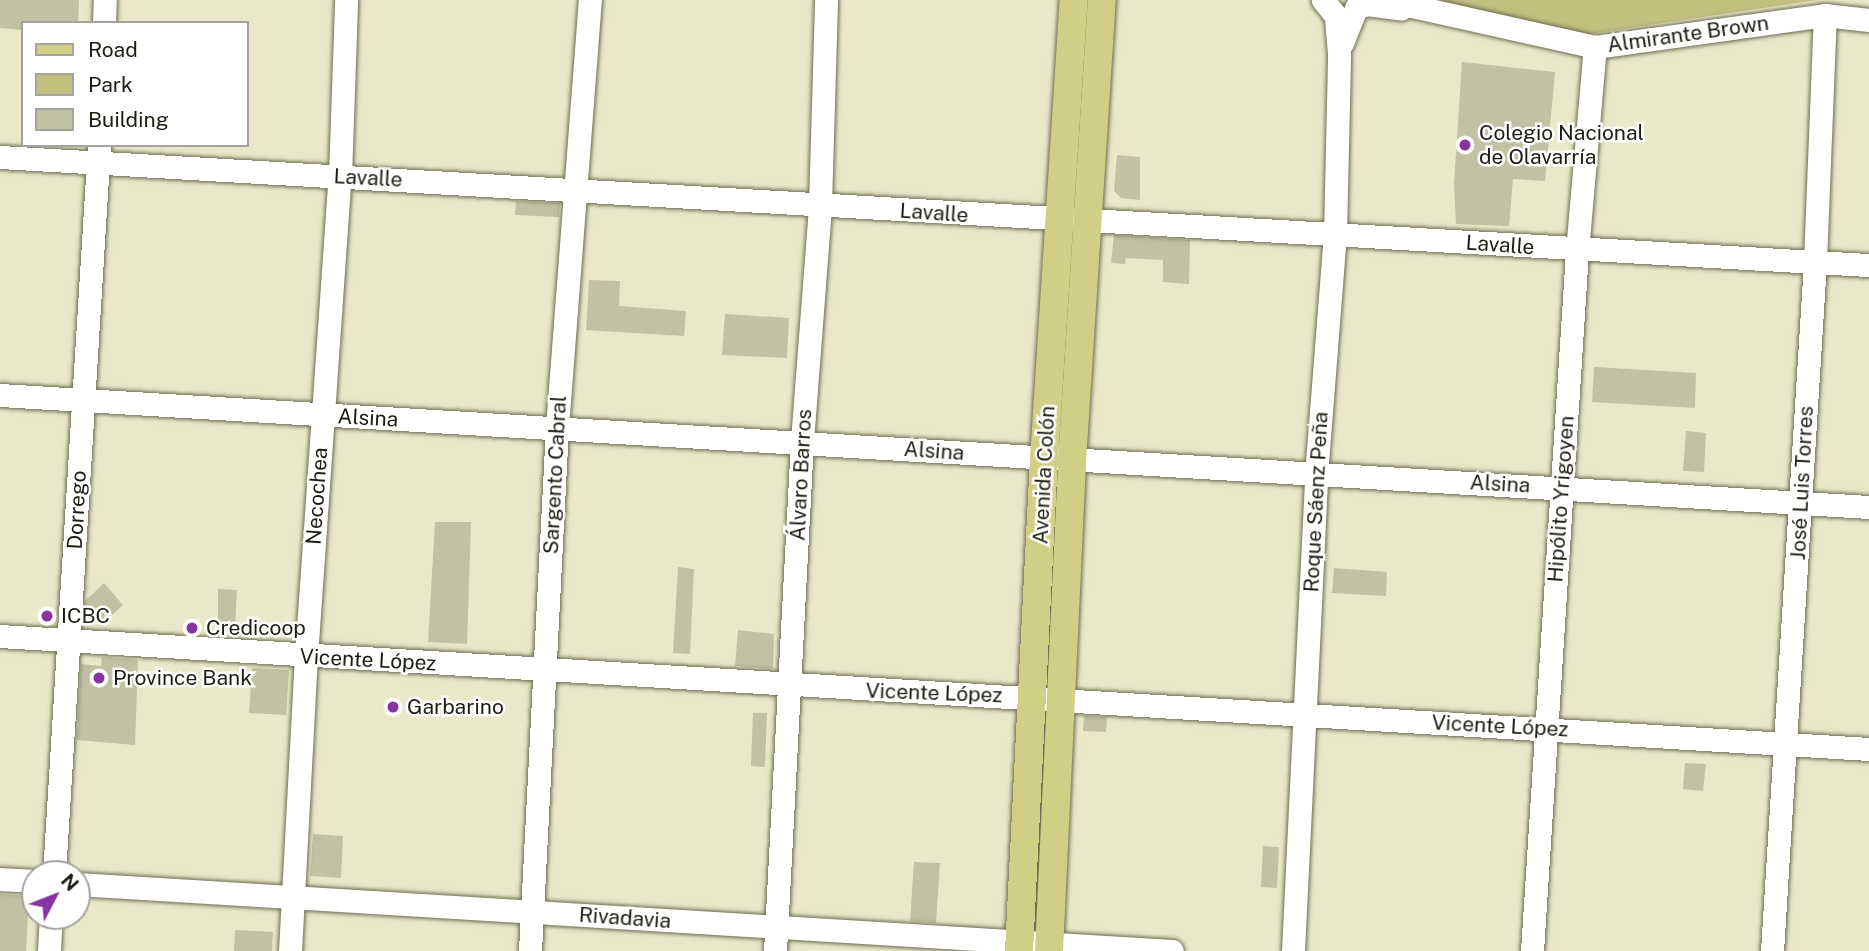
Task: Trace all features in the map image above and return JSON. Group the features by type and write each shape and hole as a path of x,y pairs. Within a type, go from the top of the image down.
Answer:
{"main road":[{"name":"Avenida Colón","path":"1049,947 1072,461 1074,0"},
{"name":"Avenida Colón","path":"1020,946 1044,459 1102,0"}],"street":[{"path":"104,21 105,0"},
{"name":"Necochea","path":"290,951 306,657 340,176 346,0"},
{"name":"Sargento Cabral","path":"530,951 557,427 590,0"},
{"name":"Álvaro Barros","path":"775,940 791,687 802,441 820,205 826,0"},
{"path":"1323,0 1336,16 1339,53"},
{"name":"Almirante Brown","path":"1385,0 1595,47 1825,15 1869,20"},
{"path":"1339,53 1356,8 1367,4 1422,8"},
{"name":"José Luis Torres","path":"1772,951 1815,261 1825,15"},
{"name":"Hipólito Yrigoyen","path":"1532,951 1577,251 1595,47"},
{"name":"Roque Sáenz Peña","path":"1293,951 1316,475 1335,234 1339,53"},
{"name":"Lavalle","path":"0,157 99,154 340,176 577,191 1335,234 1577,251 1869,265"},
{"name":"Dorrego","path":"55,860 99,154"},
{"name":"Alsina","path":"0,395 1869,507"},
{"name":"Vicente López","path":"0,636 791,687 1032,696 1869,749"},
{"path":"0,879 21,880"},
{"name":"Rivadavia","path":"91,885 532,912 775,940 1172,951"},
{"path":"49,951 50,930"}],"green space":[{"path":"1425,0 1817,0 1589,34"}],"building":[{"path":"0,0 79,0 78,21 21,21 21,30 0,28"},
{"path":"1462,62 1555,72 1545,181 1513,179 1509,226 1456,224 1454,184"},
{"path":"1117,155 1140,157 1140,200 1121,198 1114,191"},
{"path":"516,201 560,203 559,217 515,215"},
{"path":"1114,235 1190,240 1189,284 1163,282 1163,260 1126,258 1125,264 1111,263"},
{"path":"589,280 620,281 619,306 686,311 684,336 586,330"},
{"path":"725,314 789,318 787,358 722,355"},
{"path":"1594,367 1696,373 1695,408 1592,402"},
{"path":"1686,431 1706,433 1704,472 1683,471"},
{"path":"435,522 471,522 467,644 428,642"},
{"path":"678,567 694,569 690,654 673,653"},
{"path":"1334,568 1387,572 1386,596 1332,593"},
{"path":"104,583 123,605 100,626 84,607 85,601"},
{"path":"218,589 237,590 235,626 218,624"},
{"path":"738,630 774,634 773,669 735,666"},
{"path":"102,657 138,660 135,745 77,740 81,664 101,666"},
{"path":"252,668 289,670 286,715 249,713"},
{"path":"753,713 767,713 765,767 751,766"},
{"path":"1084,716 1107,717 1106,732 1083,731"},
{"path":"1685,763 1706,764 1703,791 1683,789"},
{"path":"313,834 343,836 341,878 310,876"},
{"path":"1263,846 1279,847 1277,888 1261,887"},
{"path":"914,862 940,863 936,923 910,921"},
{"path":"0,894 21,895 21,930 27,930 26,951 0,951"},
{"path":"235,930 273,932 272,951 234,951"}],"place":[{"name":"Colegio Nacional de Olavarría","path":"1465,145"},
{"name":"ICBC","path":"47,616"},
{"name":"Credicoop","path":"192,628"},
{"name":"Province Bank","path":"99,678"},
{"name":"Garbarino","path":"393,707"}]}
